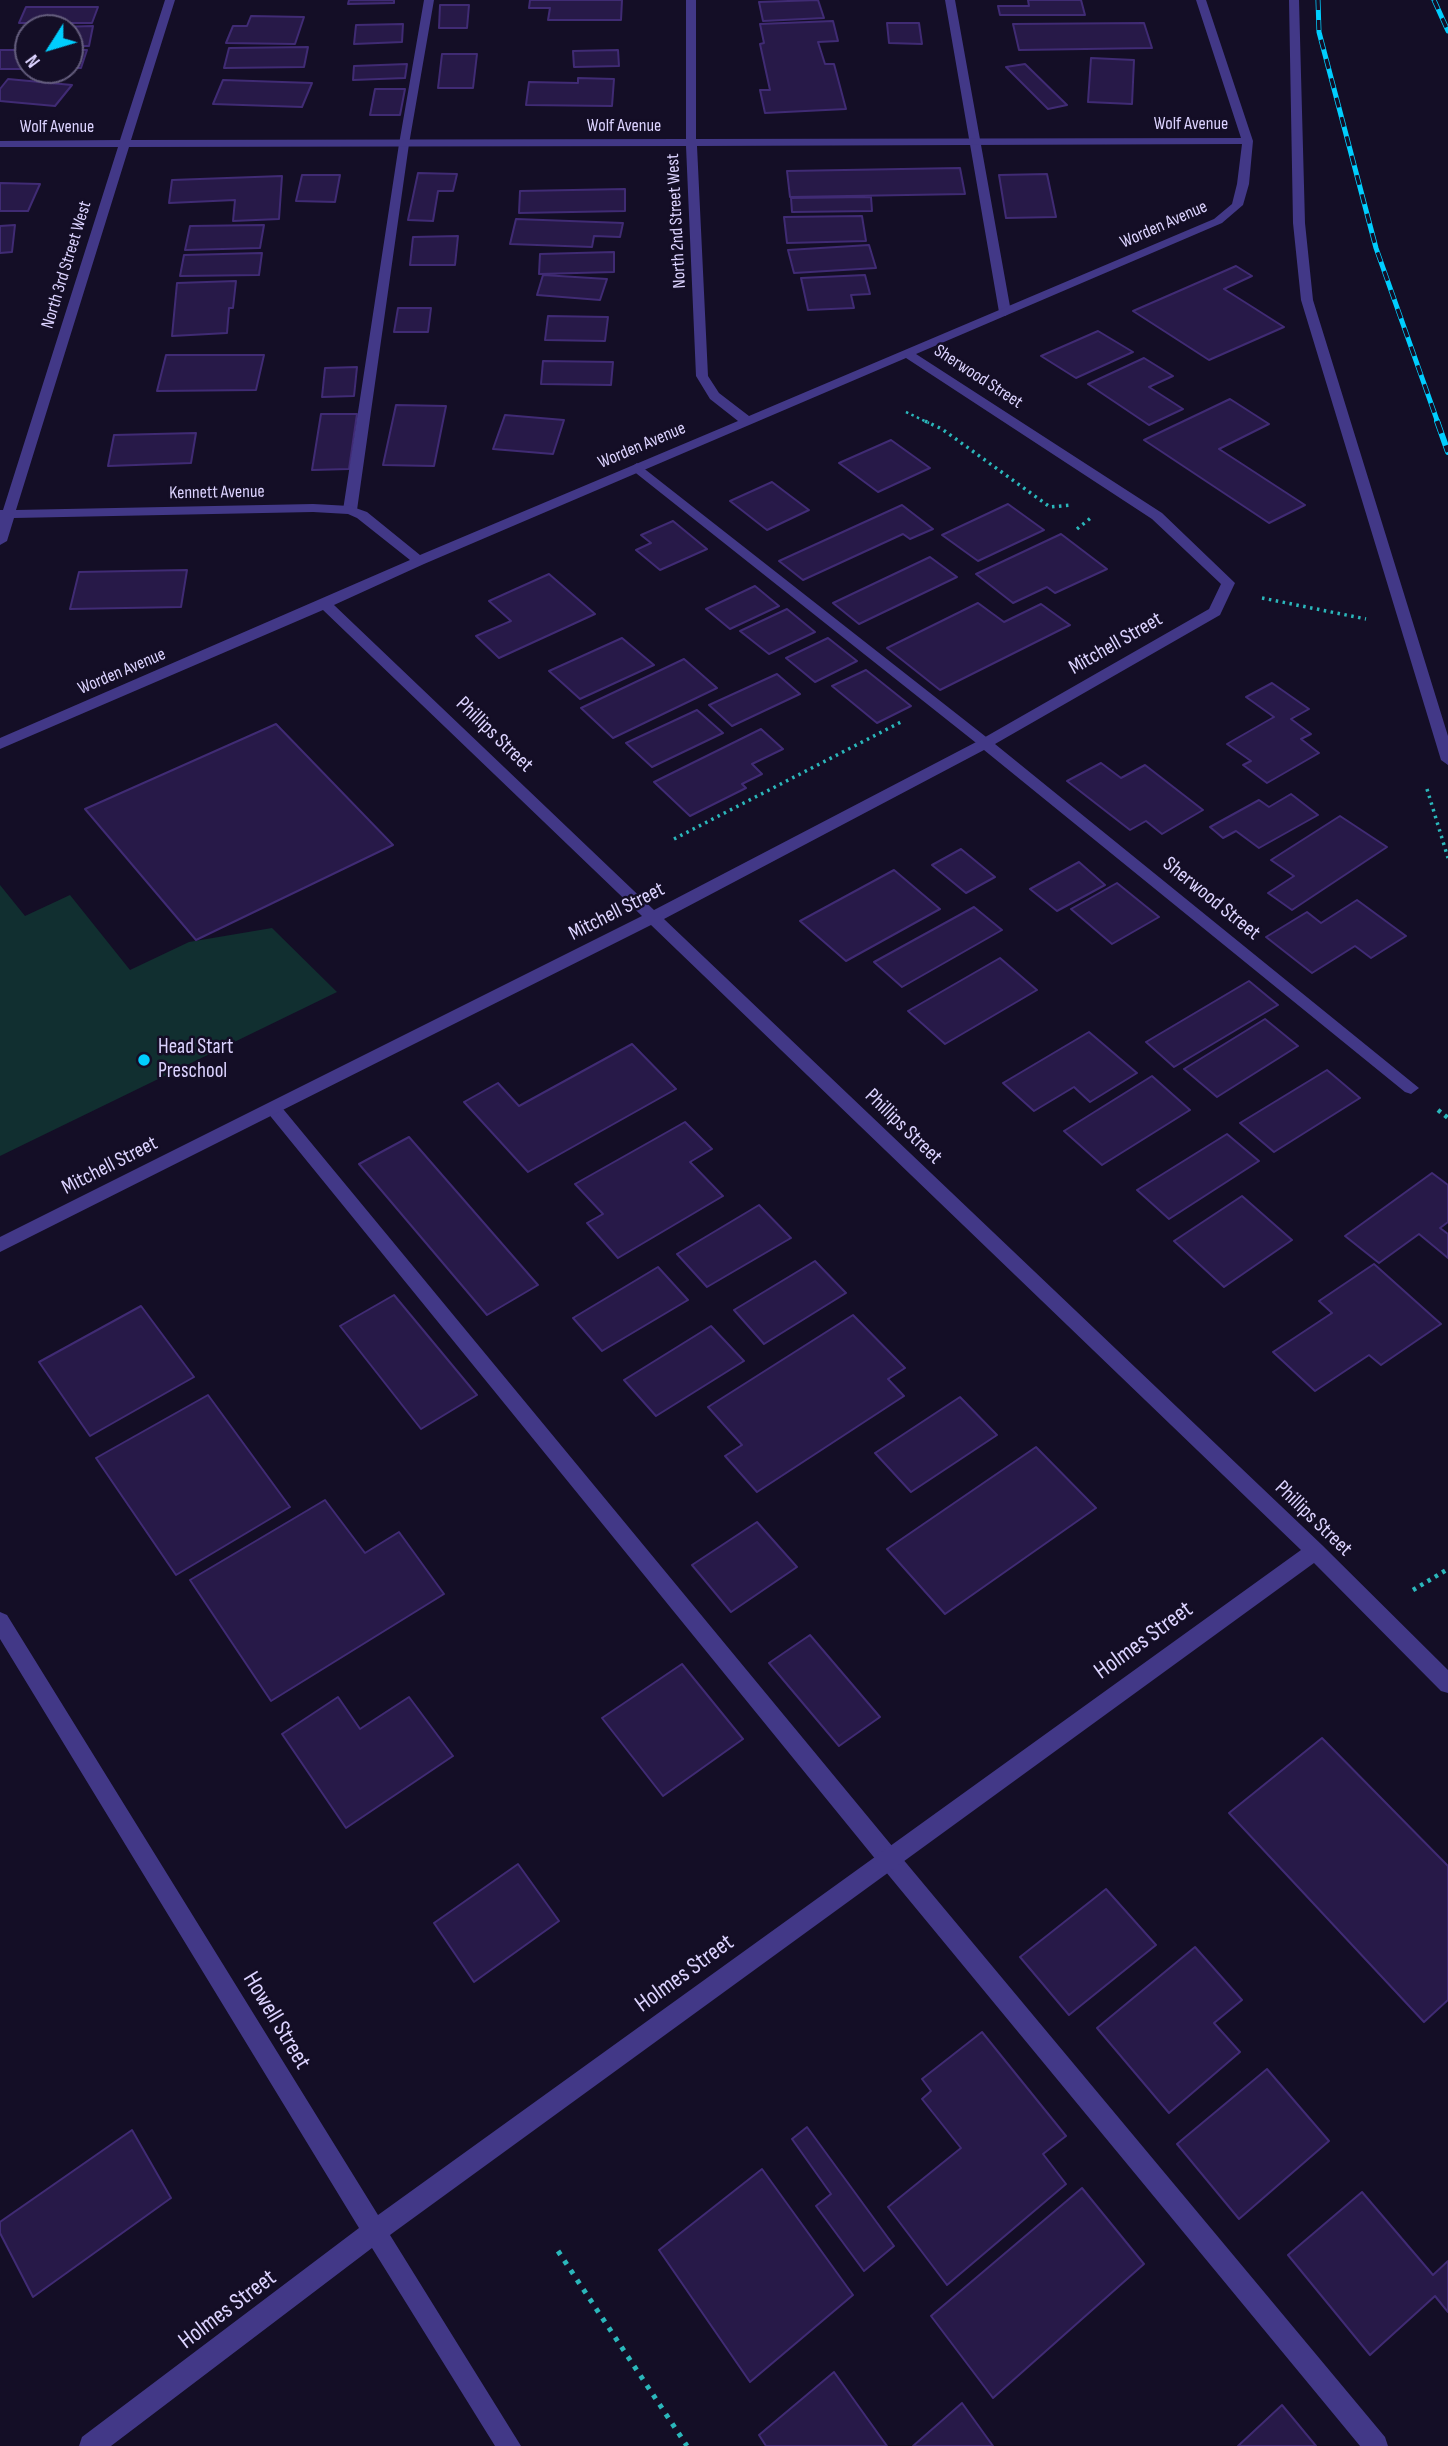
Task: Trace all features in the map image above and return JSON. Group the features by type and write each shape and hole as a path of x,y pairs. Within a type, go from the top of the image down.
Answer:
{"street":[{"name":"North 3rd Street West","path":"0,541 4,514 170,0"},
{"path":"350,510 404,144 429,0"},
{"name":"North 2nd Street West","path":"691,0 691,144 702,376 707,388 720,403 746,420"},
{"path":"950,0 1005,313"},
{"path":"1201,0 1248,141"},
{"path":"1294,0 1299,223 1307,300 1448,760"},
{"name":"Wolf Avenue","path":"0,144 1248,141"},
{"name":"Worden Avenue","path":"0,744 746,420 908,354 1218,221 1237,205 1243,184 1248,141"},
{"name":"Sherwood Street","path":"908,354 1157,516 1228,583"},
{"name":"Sherwood Street","path":"637,467 985,743 1411,1088"},
{"name":"Kennett Avenue","path":"4,514 313,508 350,510 362,515 419,561"},
{"name":"Mitchell Street","path":"0,1245 652,918 985,743 1214,612 1228,583"},
{"name":"Phillips Street","path":"325,604 1315,1550 1448,1684"},
{"path":"273,1108 889,1859 1376,2446"},
{"name":"Holmes Street","path":"91,2446 374,2232 1315,1550"},
{"name":"Howell Street","path":"0,1621 374,2232 509,2446"}],"path":[{"path":"906,412 942,429 1050,507 1076,504"},
{"path":"1077,529 1098,512"},
{"path":"1228,583 1264,599 1378,621"},
{"path":"674,839 936,704"},
{"path":"558,2251 687,2446"}],"green space":[{"path":"0,885 25,916 70,895 130,970 189,942 272,928 337,992 0,1156"}],"building":[{"path":"349,0 394,0 394,3 348,4"},
{"path":"530,0 622,0 621,20 548,20 550,8 529,8"},
{"path":"818,0 824,18 763,21 759,2"},
{"path":"1028,0 1081,0 1085,15 1000,15 998,6 1029,6"},
{"path":"440,5 469,5 467,28 439,28"},
{"path":"26,7 98,7 92,23 84,23 84,14 23,14"},
{"path":"251,16 304,17 295,44 226,43 233,26 247,26"},
{"path":"833,21 838,41 818,42 825,64 834,64 846,109 765,113 760,90 770,90 760,44 764,43 760,24"},
{"path":"887,23 919,23 922,44 889,43"},
{"path":"1144,23 1152,48 1019,50 1013,24"},
{"path":"403,24 402,42 354,44 356,25"},
{"path":"84,26 93,26 89,46 84,46"},
{"path":"308,47 304,67 224,68 229,48"},
{"path":"0,50 14,50 14,69 0,69"},
{"path":"618,50 619,66 574,67 573,51"},
{"path":"442,54 477,54 473,88 438,88"},
{"path":"1091,58 1134,60 1132,104 1088,102"},
{"path":"407,64 405,78 353,80 354,66"},
{"path":"1025,64 1067,105 1048,109 1006,67"},
{"path":"578,78 614,79 612,106 526,105 529,82 578,83"},
{"path":"8,79 14,80 14,84 72,85 55,106 0,101 0,89"},
{"path":"223,80 312,83 302,107 213,104"},
{"path":"375,89 405,89 400,115 370,115"},
{"path":"960,168 965,194 790,197 787,171"},
{"path":"418,173 457,174 453,191 438,191 433,221 408,220"},
{"path":"1047,174 1056,217 1006,218 999,175"},
{"path":"302,175 340,175 335,202 296,201"},
{"path":"282,176 279,219 233,221 235,200 169,203 172,180"},
{"path":"0,183 40,184 28,211 0,211"},
{"path":"625,189 625,211 519,213 520,191"},
{"path":"871,197 872,211 792,212 791,198"},
{"path":"862,216 866,241 787,243 784,217"},
{"path":"516,219 623,223 620,237 594,236 592,247 510,244"},
{"path":"15,225 12,252 0,253 0,226"},
{"path":"264,225 260,248 185,250 190,226"},
{"path":"458,236 455,265 410,265 413,237"},
{"path":"869,245 876,268 794,273 788,250"},
{"path":"614,252 614,272 539,274 540,254"},
{"path":"262,253 259,275 180,276 184,255"},
{"path":"1236,266 1252,276 1224,289 1284,327 1209,360 1133,311"},
{"path":"543,275 607,279 600,300 537,295"},
{"path":"865,275 870,294 851,295 854,308 808,310 801,278"},
{"path":"236,281 233,308 229,308 227,333 172,336 177,283"},
{"path":"398,308 431,308 428,332 394,332"},
{"path":"548,316 608,317 605,341 545,340"},
{"path":"1098,331 1133,352 1076,378 1041,356"},
{"path":"166,355 264,355 256,390 157,391"},
{"path":"1144,358 1173,376 1149,387 1183,409 1149,425 1088,384"},
{"path":"543,361 613,362 611,385 541,384"},
{"path":"357,367 354,396 322,397 325,368"},
{"path":"1230,399 1269,424 1219,449 1305,505 1269,523 1144,440"},
{"path":"396,405 446,406 434,466 383,465"},
{"path":"321,414 357,414 349,469 312,470"},
{"path":"505,415 564,420 553,454 493,449"},
{"path":"196,433 191,463 108,466 114,435"},
{"path":"891,440 930,468 878,492 839,463"},
{"path":"772,482 809,510 767,530 730,501"},
{"path":"1008,504 1044,530 978,561 942,535"},
{"path":"902,505 933,529 910,539 903,534 803,580 779,561"},
{"path":"673,521 707,549 660,570 636,550 651,543 641,535"},
{"path":"1061,534 1107,569 1055,593 1047,587 1013,603 976,574"},
{"path":"930,557 957,577 859,624 833,603"},
{"path":"187,570 181,607 70,609 79,572"},
{"path":"549,574 595,614 499,658 476,636 511,621 489,601"},
{"path":"755,586 779,606 730,629 706,609"},
{"path":"978,603 1004,622 1041,604 1070,625 940,690 887,648"},
{"path":"787,609 815,632 769,654 740,631"},
{"path":"622,638 654,665 580,699 549,671"},
{"path":"828,638 857,661 815,682 786,658"},
{"path":"684,659 717,688 613,738 581,708"},
{"path":"866,670 911,706 877,723 832,686"},
{"path":"777,674 800,694 732,726 709,705"},
{"path":"1272,683 1309,709 1291,719 1311,734 1301,739 1319,753 1267,783 1243,765 1251,761 1227,744 1274,717 1246,697"},
{"path":"697,710 723,733 652,767 626,743"},
{"path":"276,724 393,845 196,940 85,809"},
{"path":"761,729 783,749 752,764 762,774 742,784 746,788 690,816 654,782"},
{"path":"1101,763 1121,778 1145,765 1203,810 1162,834 1146,821 1130,830 1067,781"},
{"path":"1291,794 1318,815 1259,848 1236,831 1223,838 1210,827 1259,800 1269,807"},
{"path":"1340,816 1387,847 1292,910 1268,893 1294,876 1271,860"},
{"path":"961,849 995,877 966,893 932,865"},
{"path":"1079,862 1105,885 1057,911 1030,889"},
{"path":"894,870 940,909 846,961 800,921"},
{"path":"1117,883 1159,917 1112,944 1071,909"},
{"path":"1357,900 1406,936 1371,958 1355,946 1312,973 1266,937 1307,912 1321,923"},
{"path":"974,907 1002,930 902,987 874,962"},
{"path":"1000,958 1037,990 945,1044 908,1011"},
{"path":"1249,981 1278,1005 1174,1067 1146,1042"},
{"path":"1265,1019 1298,1046 1217,1097 1184,1069"},
{"path":"1089,1032 1137,1073 1090,1102 1074,1087 1034,1111 1003,1083"},
{"path":"632,1044 676,1089 528,1172 464,1102 498,1083 519,1106"},
{"path":"1327,1070 1360,1098 1274,1152 1240,1123"},
{"path":"1152,1076 1190,1110 1102,1165 1064,1131"},
{"path":"685,1122 712,1149 690,1162 723,1196 618,1258 587,1223 603,1214 575,1184"},
{"path":"1227,1134 1259,1161 1169,1219 1137,1190"},
{"path":"409,1137 538,1285 487,1315 359,1164"},
{"path":"1432,1173 1448,1185 1448,1222 1440,1228 1448,1234 1448,1258 1419,1234 1379,1263 1345,1236"},
{"path":"1242,1196 1292,1240 1224,1287 1174,1241"},
{"path":"759,1205 791,1238 707,1287 677,1254"},
{"path":"815,1261 846,1293 764,1344 734,1310"},
{"path":"1374,1264 1441,1324 1381,1365 1369,1355 1315,1391 1273,1352 1332,1313 1319,1301"},
{"path":"658,1267 688,1300 602,1351 573,1318"},
{"path":"394,1295 477,1395 421,1429 340,1326"},
{"path":"141,1306 194,1377 90,1436 39,1362"},
{"path":"853,1315 905,1368 888,1379 904,1396 757,1492 725,1456 742,1445 708,1407"},
{"path":"711,1326 744,1361 656,1416 624,1380"},
{"path":"208,1395 290,1507 176,1575 96,1458"},
{"path":"960,1397 997,1435 911,1492 875,1453"},
{"path":"1036,1447 1096,1508 945,1614 887,1549"},
{"path":"325,1500 365,1553 399,1532 444,1594 271,1701 190,1580"},
{"path":"757,1522 797,1567 731,1612 692,1565"},
{"path":"810,1635 880,1717 839,1746 769,1663"},
{"path":"682,1664 743,1739 663,1796 602,1718"},
{"path":"338,1697 360,1729 409,1697 453,1756 346,1828 282,1734"},
{"path":"1322,1738 1448,1866 1448,2000 1424,2022 1229,1813"},
{"path":"518,1864 559,1921 474,1982 434,1923"},
{"path":"1106,1889 1156,1945 1069,2015 1020,1957"},
{"path":"1195,1947 1242,2000 1214,2023 1240,2052 1169,2113 1097,2028"},
{"path":"982,2032 1066,2136 1043,2154 1066,2184 947,2285 888,2207 961,2148 922,2099 931,2091 922,2079"},
{"path":"1267,2069 1329,2141 1239,2219 1177,2144"},
{"path":"807,2127 894,2246 864,2271 816,2206 831,2194 792,2139"},
{"path":"132,2130 171,2198 33,2297 0,2233 0,2222"},
{"path":"762,2169 853,2295 750,2382 659,2250"},
{"path":"1082,2188 1144,2264 993,2398 931,2316"},
{"path":"1362,2192 1433,2275 1448,2261 1448,2312 1435,2296 1370,2355 1288,2255"},
{"path":"834,2372 887,2446 766,2446 759,2435"},
{"path":"962,2403 993,2446 913,2446"},
{"path":"1282,2405 1316,2446 1238,2446"}],"railway":[{"path":"1318,0 1319,32 1376,248 1438,423"},
{"path":"1434,0 1448,31"},
{"path":"1437,421 1448,452"}],"place":[{"name":"Head Start Preschool","path":"144,1060"}]}
